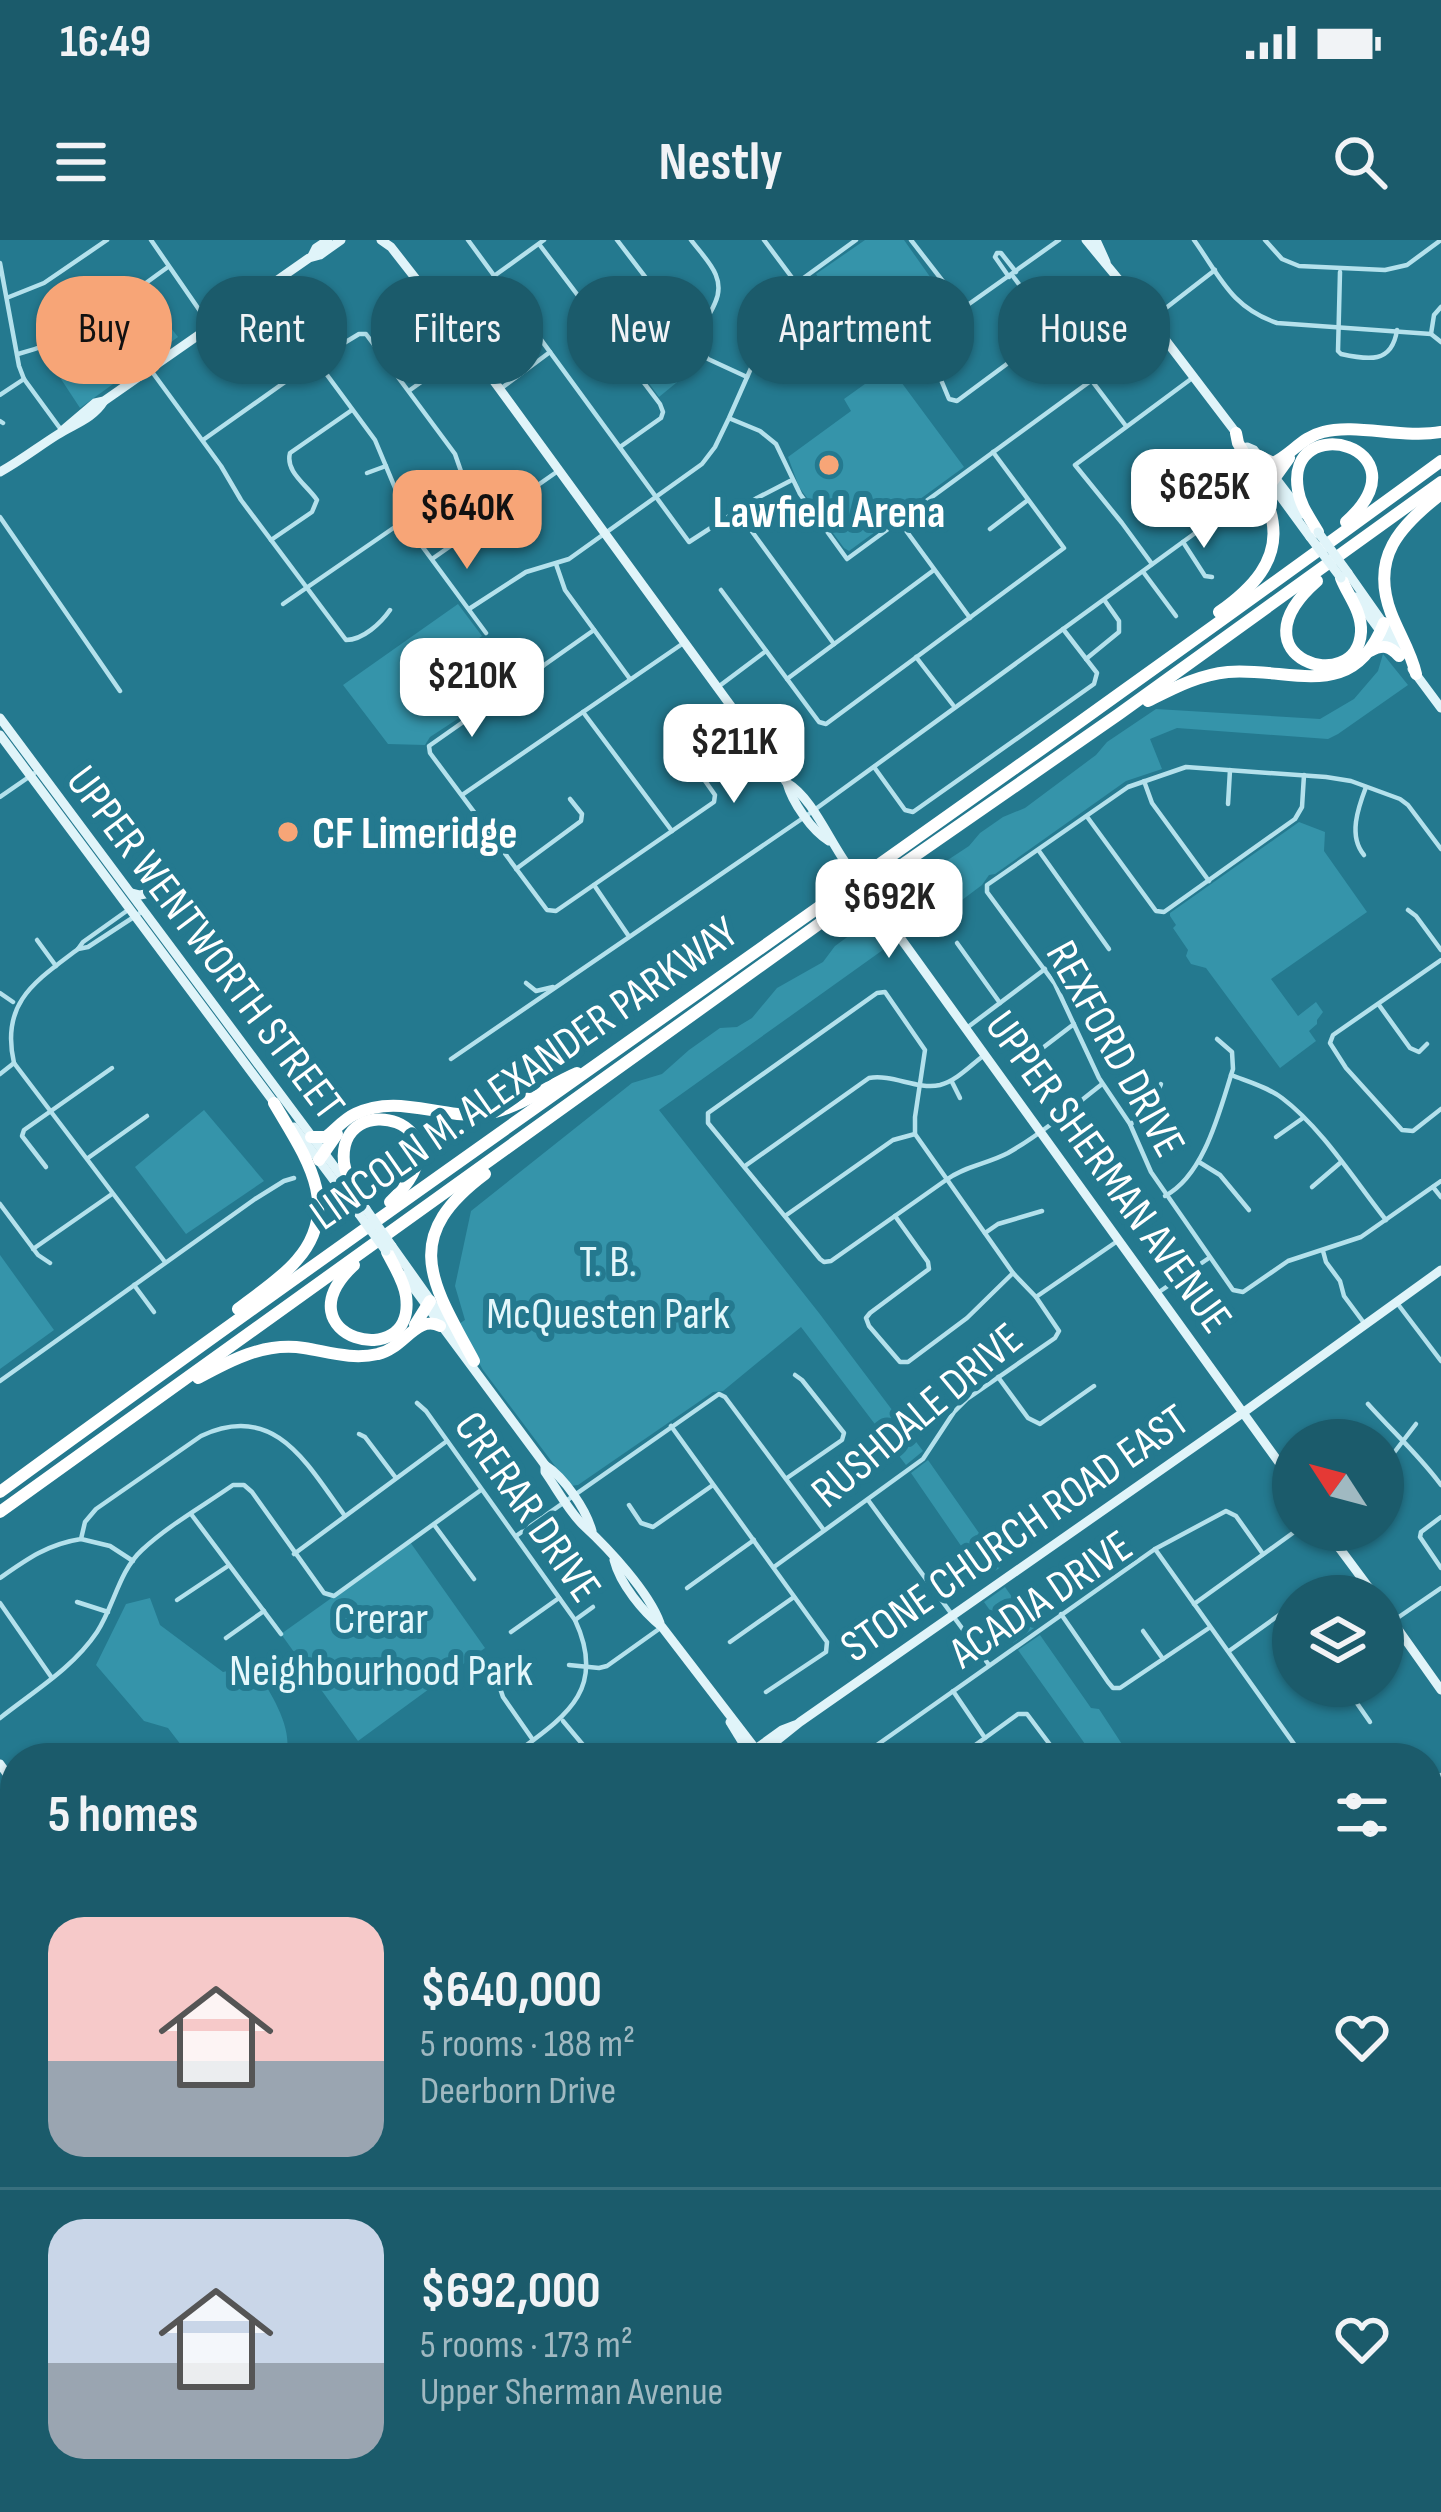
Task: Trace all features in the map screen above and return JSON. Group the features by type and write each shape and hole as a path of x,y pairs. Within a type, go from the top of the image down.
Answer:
{"highway":[{"path":"1252,451 1274,463 1305,439 1332,430 1441,432"},
{"path":"1101,706 1244,592 1265,566 1274,520 1236,433"},
{"path":"1273,480 1305,439"},
{"path":"1288,572 1348,521 1370,494 1370,466 1349,445 1330,442 1319,446 1301,463 1298,494 1314,535"},
{"name":"LINCOLN M. ALEXANDER PARKWAY","path":"0,1492 1441,461"},
{"name":"LINCOLN M. ALEXANDER PARKWAY","path":"0,1512 1441,482"},
{"path":"1416,674 1412,655 1391,614 1385,566 1401,529 1441,494"},
{"path":"1345,575 1358,610 1360,640 1347,658 1332,665 1308,663 1292,650 1286,620 1297,601 1350,549"},
{"path":"1119,714 1213,674 1335,676 1354,667 1382,627"},
{"path":"1369,651 1385,646 1403,658"},
{"path":"474,1361 434,1282 431,1255 440,1220 466,1188 632,1059"},
{"path":"311,1136 326,1137 351,1116 386,1105 459,1114 494,1112 590,1070"},
{"path":"125,1400 286,1272 310,1240 319,1208 314,1176 278,1099"},
{"path":"321,1156 346,1124 365,1110"},
{"path":"359,1232 410,1183 417,1169 417,1142 403,1125 389,1119 359,1125 345,1151 344,1165 361,1207"},
{"path":"388,1250 405,1290 404,1318 385,1338 355,1339 335,1321 332,1294 351,1267 399,1224"},
{"path":"370,1356 403,1337 429,1305"},
{"path":"166,1392 265,1348 287,1346 370,1356 393,1349 424,1323 440,1326"}],"main road":[{"path":"312,256 328,240"},
{"path":"283,276 341,240"},
{"path":"1086,240 1117,276"},
{"path":"1096,240 1106,262"},
{"name":"UPPER SHERMAN AVENUE","path":"387,242 414,276"},
{"path":"1170,345 1441,708"},
{"path":"0,477 95,403 128,384"},
{"name":"UPPER SHERMAN AVENUE","path":"495,384 787,783 788,791 809,813 821,838 830,841 1272,1452"},
{"name":"UPPER WENTWORTH STREET","path":"0,718 136,910 233,1028 278,1099 474,1361 484,1381"},
{"name":"UPPER WENTWORTH STREET","path":"0,735 128,890 172,967 249,1071 311,1136 321,1156"},
{"path":"128,890 140,895 155,892"},
{"path":"172,967 206,992"},
{"path":"233,1028 233,1049"},
{"name":"STONE CHURCH ROAD EAST","path":"768,1743 1441,1270"},
{"name":"UPPER WENTWORTH STREET","path":"429,1305 545,1465 544,1472 568,1498 584,1526 623,1566 748,1743"},
{"path":"1404,1637 1441,1690"}],"street":[{"path":"6,298 44,283 107,240"},
{"path":"151,240 196,307"},
{"path":"468,240 494,276 542,242 660,404 661,418 620,447"},
{"path":"617,240 645,276"},
{"path":"691,240 718,276 721,286 713,305"},
{"path":"764,240 790,276"},
{"path":"806,276 856,240"},
{"path":"911,240 962,306 1059,240"},
{"path":"1194,240 1233,296 1256,316 1277,323 1431,334 1441,342"},
{"path":"1265,240 1299,266 1341,270 1396,269 1441,240"},
{"path":"0,263 24,379 62,431"},
{"path":"16,354 70,336 168,267"},
{"path":"1170,305 1215,270"},
{"path":"1341,270 1341,354 1376,358 1392,348 1397,330"},
{"path":"1431,334 1435,312 1441,307"},
{"path":"347,341 367,334 455,454 464,480 492,518"},
{"path":"543,342 689,542 791,480"},
{"path":"499,389 550,352"},
{"path":"943,384 949,399 957,401 998,371"},
{"path":"1152,564 1075,465 1194,376"},
{"path":"0,395 24,379"},
{"path":"161,384 343,636 350,641 380,623 390,610"},
{"path":"203,440 282,384"},
{"path":"333,384 375,440 416,538 486,633"},
{"path":"410,390 418,384"},
{"path":"469,609 526,572 569,559 702,464 715,447 744,384"},
{"path":"729,418 760,431 776,444 791,480 848,559 1086,384"},
{"path":"1095,384 1126,426"},
{"path":"271,539 312,512 317,500 290,468 290,453 352,410"},
{"path":"722,590 824,724 1064,548 993,452"},
{"path":"367,473 386,466"},
{"path":"432,560 558,471"},
{"path":"991,529 1028,500"},
{"path":"451,1059 809,813 1183,542 1241,502 1248,503"},
{"path":"737,512 834,644"},
{"path":"0,517 120,691"},
{"path":"283,604 407,518"},
{"path":"899,520 970,618"},
{"path":"1183,542 1205,576 1212,577"},
{"path":"556,564 565,590 630,679"},
{"path":"787,679 934,570"},
{"path":"1142,571 1176,616"},
{"path":"1086,659 1120,629 1103,599"},
{"path":"874,767 905,810 914,812 1096,683 1097,675 1063,628"},
{"path":"594,630 429,746 549,912 715,799 689,758"},
{"path":"461,795 685,642"},
{"path":"526,643 543,666"},
{"path":"717,687 766,651"},
{"path":"916,657 954,707"},
{"path":"472,679 489,704"},
{"path":"583,712 672,831"},
{"name":"REXFORD DRIVE","path":"1441,850 1408,805 1366,787 1338,778 1183,767 1128,787 987,885 987,892 1055,984 1102,1084 1130,1124 1151,1172 1237,1292 1288,1262 1361,1237 1441,1181"},
{"path":"1228,804 1230,770"},
{"path":"0,796 35,773"},
{"path":"1087,816 1157,912 1166,911 1295,819 1302,807 1304,775"},
{"path":"1144,781 1152,803 1210,881"},
{"path":"1364,855 1357,846 1355,824 1366,787"},
{"path":"516,869 581,821 570,799"},
{"path":"1038,850 1108,949"},
{"path":"594,885 630,937"},
{"path":"136,910 26,987 8,1011 5,1035 14,1063 165,1262"},
{"path":"1408,910 1441,950"},
{"path":"37,940 56,966"},
{"path":"957,944 1000,1003"},
{"path":"1441,960 1330,1039 1346,1069 1402,1130 1413,1131 1441,1109"},
{"path":"966,1028 1045,969"},
{"path":"526,983 539,991 564,982"},
{"path":"785,1216 893,1139 915,1134 925,1050 887,994 878,992 708,1113 708,1123 745,1166 785,1216 820,1258 827,1262 961,1170 1010,1152 1102,1084"},
{"path":"0,993 14,1002"},
{"path":"1378,1005 1410,1048 1419,1052 1427,1044"},
{"path":"1036,1053 1073,1024"},
{"path":"1166,1196 1184,1184 1199,1162 1232,1075 1232,1052 1217,1039"},
{"path":"745,1166 868,1078 934,1086 951,1080 984,1054"},
{"path":"0,1074 14,1063"},
{"path":"46,1167 22,1136 24,1130 112,1068"},
{"path":"1232,1075 1267,1088 1304,1118 1385,1220"},
{"path":"951,1080 960,1098"},
{"path":"1130,1124 1149,1114 1161,1084"},
{"path":"86,1159 147,1116"},
{"path":"1276,1137 1304,1118"},
{"name":"RUSHDALE DRIVE","path":"774,1567 923,1459 954,1412 1059,1331 915,1134"},
{"path":"1199,1162 1220,1174 1249,1210"},
{"path":"1312,1186 1340,1163"},
{"path":"0,1381 272,1187 294,1178"},
{"path":"1433,1186 1441,1197"},
{"path":"33,1250 113,1193"},
{"path":"0,1204 33,1250 50,1263"},
{"path":"985,1233 998,1224 1042,1211"},
{"path":"895,1216 928,1262 928,1269 866,1318 900,1362 908,1362 967,1318 1013,1274"},
{"path":"1036,1297 1119,1240"},
{"path":"1323,1251 1344,1296 1366,1324"},
{"path":"1158,1293 1209,1258"},
{"path":"134,1285 154,1312"},
{"path":"1396,1302 1441,1361"},
{"path":"787,1478 842,1440 844,1433 795,1375"},
{"path":"998,1377 1028,1418 1040,1424 1094,1386"},
{"path":"516,1536 721,1394 825,1531"},
{"name":"CRERAR DRIVE","path":"417,1403 575,1619 585,1645 580,1691 561,1720 529,1743"},
{"path":"1368,1404 1420,1456 1441,1485"},
{"path":"1405,1442 1417,1424"},
{"path":"80,1539 96,1509 201,1436 220,1427 242,1425 259,1427 291,1444 345,1516"},
{"path":"671,1426 827,1642 826,1652 766,1692"},
{"path":"359,1435 396,1478"},
{"path":"294,1554 447,1441"},
{"path":"0,1718 68,1667 87,1646 142,1550 233,1485 252,1492 324,1593 334,1597 481,1490"},
{"path":"629,1505 641,1523 653,1527 713,1485"},
{"path":"868,1500 989,1665"},
{"path":"1155,1549 1226,1511 1236,1516 1263,1554"},
{"path":"191,1514 281,1634"},
{"path":"1441,1517 1420,1537 1441,1568"},
{"path":"434,1525 474,1579"},
{"path":"0,1578 38,1551 80,1539 110,1546 133,1561"},
{"path":"687,1588 754,1540"},
{"path":"1194,1604 1272,1548"},
{"name":"ACADIA DRIVE","path":"885,1743 1155,1549 1293,1743"},
{"path":"177,1600 228,1566"},
{"path":"1404,1613 1441,1588"},
{"path":"730,1642 795,1596"},
{"path":"511,1633 560,1598"},
{"path":"77,1602 108,1612"},
{"path":"0,1603 52,1678"},
{"path":"575,1619 593,1607"},
{"path":"226,1639 264,1611"},
{"path":"1061,1614 1113,1688 1126,1685 1210,1626"},
{"path":"1229,1651 1272,1620"},
{"path":"569,1665 604,1667 662,1627"},
{"path":"1143,1631 1163,1659"},
{"path":"497,1679 503,1697 533,1740"},
{"path":"952,1691 985,1738"},
{"path":"1360,1707 1370,1722"},
{"path":"978,1743 1018,1714 1027,1714 1049,1743"},
{"path":"561,1720 581,1743"}],"green space":[{"path":"865,240 904,240 929,276 817,276"},
{"path":"64,384 113,384 80,408"},
{"path":"649,384 675,384 659,397"},
{"path":"865,384 903,384 964,467 849,551 799,487 788,457 851,411 844,399"},
{"path":"458,604 482,636 428,674 459,718 425,745 388,744 343,685"},
{"path":"1383,654 1408,685 1328,739 1177,728 1150,739 1162,769 1126,781 989,875 914,936 885,898 969,846 1003,817 1025,808 1156,709 1320,719 1354,699 1378,671"},
{"path":"1299,822 1325,832 1324,851 1367,912 1271,979 1298,1016 1316,1002 1323,1012 1309,1031 1316,1041 1280,1068 1206,968 1191,964 1170,913"},
{"name":"T. B. McQuesten Park","path":"873,913 894,942 659,1110 923,1451 906,1465 801,1327 723,1391 713,1392 570,1486 483,1370 457,1325 465,1320 455,1286 471,1211 632,1083 662,1074 720,1028 737,1027 752,1018 777,988 823,962"},
{"path":"204,1110 264,1181 186,1234 135,1167"},
{"path":"0,1255 54,1330 0,1369"},
{"path":"928,1460 1002,1566 987,1577 911,1473"},
{"name":"Crerar Neighbourhood Park","path":"410,1542 485,1648 358,1741 281,1634"},
{"path":"1005,1587 1034,1628 1013,1643 984,1602"},
{"path":"150,1598 160,1625 223,1672 253,1665 284,1722 287,1743 180,1743 168,1728 144,1721 96,1665 126,1604"},
{"path":"1040,1635 1121,1743 1084,1743 1018,1650"}],"place":[{"name":"Lawfield Arena","path":"829,465"},
{"name":"CF Limeridge","path":"288,832"}]}
